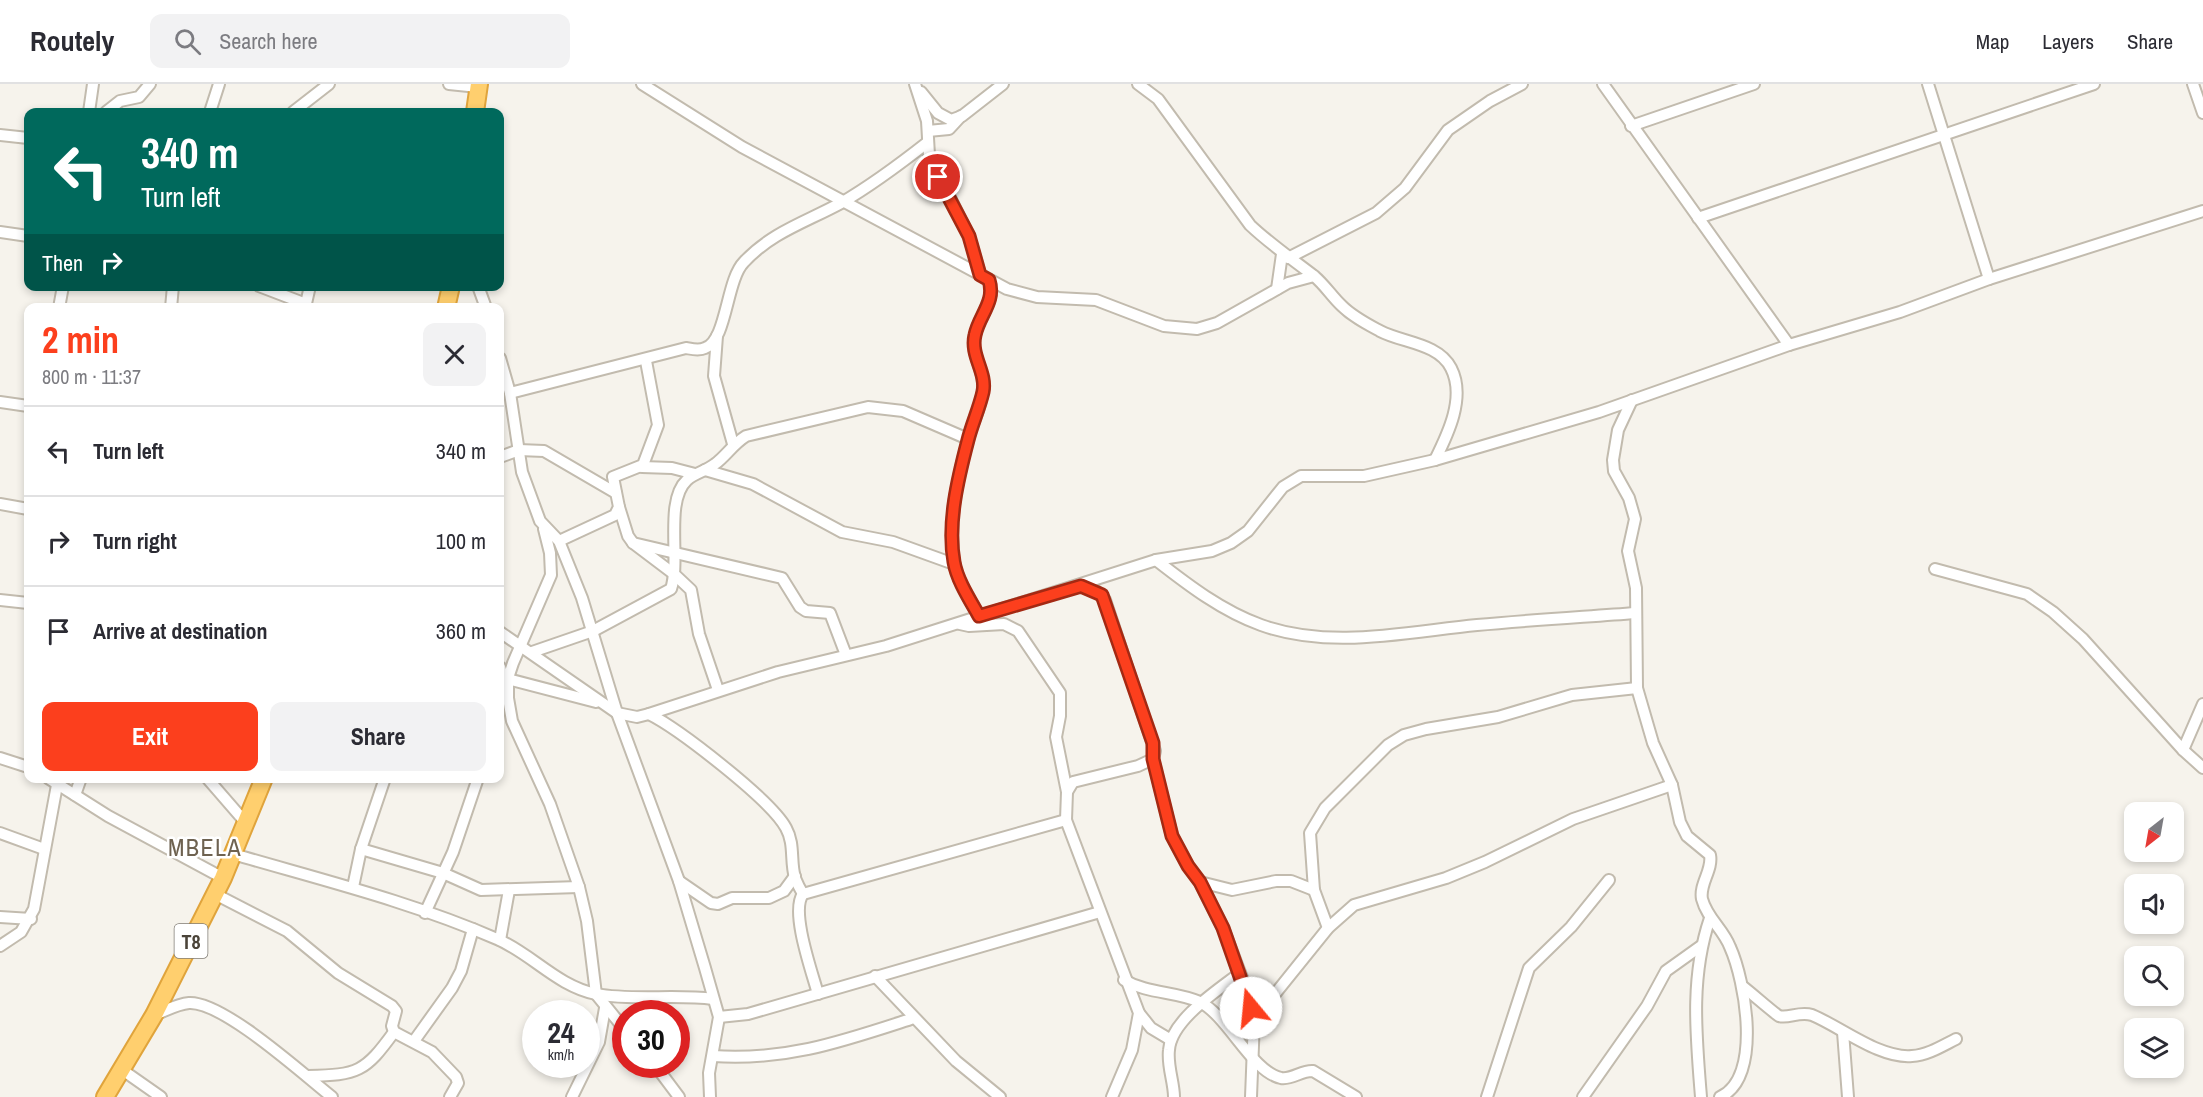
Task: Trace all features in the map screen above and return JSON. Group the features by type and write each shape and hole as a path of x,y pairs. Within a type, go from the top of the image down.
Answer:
{"highway":[{"path":"476,108 478,85"},
{"name":"T8","path":"105,1097 154,1015 219,886 262,783"}],"street":[{"path":"90,108 93,84"},
{"path":"110,108 120,101 140,97 150,84"},
{"path":"211,108 219,84"},
{"path":"298,108 329,84"},
{"path":"449,84 478,85"},
{"path":"734,444 714,376 714,362 717,334 735,274 743,262 778,233 844,201 889,172 928,136 949,129 1003,84"},
{"path":"1138,84 1158,99 1250,225 1285,256 1314,276 1340,305 1356,317 1393,338 1429,348 1451,367 1457,383 1454,407 1435,460"},
{"path":"1285,256 1316,246 1385,206 1405,188 1448,130 1490,101 1522,84"},
{"path":"1603,84 1789,345"},
{"path":"1631,126 1754,84"},
{"path":"1928,84 1989,279"},
{"path":"1698,218 2094,84"},
{"path":"2193,84 2203,113"},
{"path":"648,85 742,147 1008,289 1036,297 1096,300 1164,326 1187,329 1217,323 1277,289 1299,279 1314,276"},
{"path":"915,85 944,118 951,120 962,116"},
{"path":"915,85 928,136 929,155 969,236 992,296 975,334 973,347 984,379 983,391 968,439 955,507 952,537 954,564 979,616"},
{"path":"0,135 24,138"},
{"path":"504,636 521,644 599,703 617,713 637,717 649,714 718,690 886,646 1081,586 1156,560 1212,551 1231,543 1248,531 1283,487 1300,476 1364,476 1435,460 1632,400 1789,345 1900,312 1989,279 2203,211"},
{"path":"0,232 24,235"},
{"path":"1277,289 1285,256"},
{"path":"270,291 298,303"},
{"path":"699,350 709,346 717,334"},
{"path":"510,393 646,361 686,348 699,350 714,362"},
{"path":"642,466 657,425 646,361"},
{"path":"504,372 510,393 522,472 544,528 550,553 551,575 521,644 504,672"},
{"path":"1632,400 1618,430 1613,460 1614,471 1634,510 1635,519 1628,551 1636,588 1637,688 1653,743 1671,785 1683,830 1710,855 1701,896 1710,918 1731,948 1742,986 1746,1022 1744,1058 1737,1080 1720,1097"},
{"path":"0,402 24,405"},
{"path":"532,652 593,631 671,589 674,574 678,495 683,484 717,463 734,444 746,436 868,407 903,411 968,439"},
{"path":"504,456 519,450 544,451 616,493"},
{"path":"587,474 614,476 642,466 657,466 700,472 753,484 842,532 893,542 954,564"},
{"path":"614,476 619,507 628,536 633,543 691,590 699,634 718,690"},
{"path":"0,504 24,508"},
{"path":"559,541 615,515 619,507"},
{"path":"544,528 559,541 593,631 617,713 679,881 719,1017 709,1073 710,1097"},
{"path":"633,543 675,551 782,578 800,607 806,611 830,613 846,655"},
{"path":"1156,560 1182,580 1240,616 1263,626 1295,633 1346,638 1636,613"},
{"path":"1935,569 2027,594 2053,612 2083,639 2183,750 2203,768"},
{"path":"1081,586 1096,591 1105,600 1153,743 1153,759 1172,836 1188,866 1200,882 1240,973 1254,1020 1251,1097"},
{"path":"0,600 24,603"},
{"path":"957,623 969,626 998,623 1010,626 1018,632 1060,693 1060,716 1056,737 1067,792 1066,820 1124,980 1139,1012 1151,1028 1171,1040"},
{"path":"504,676 599,703"},
{"path":"504,684 512,721 550,804 579,887 587,921 596,994 612,1016"},
{"path":"1328,928 1314,890 1310,844 1315,823 1325,808 1374,758 1404,735 1498,717 1572,695 1637,688"},
{"path":"2183,750 2203,704"},
{"path":"649,714 681,732 772,811 785,826 791,840 795,876 803,894"},
{"path":"1067,792 1073,782 1138,766 1153,759"},
{"path":"4,761 24,766"},
{"path":"0,946 16,936 31,919 53,783"},
{"path":"55,783 219,886 287,931 338,973 393,1006 396,1011 392,1026 394,1032 432,1052 456,1077 458,1083 450,1097"},
{"path":"75,795 79,783"},
{"path":"211,783 246,823"},
{"path":"353,887 361,849 383,783"},
{"path":"425,913 443,873 476,783"},
{"path":"1254,1020 1328,928 1354,905 1446,878 1485,862 1573,819 1671,785"},
{"path":"818,994 798,915 798,900 803,894 1066,820"},
{"path":"0,833 44,849"},
{"path":"361,849 443,873 481,890 579,887"},
{"path":"233,854 353,887 472,929 500,940 562,981 596,994 713,999"},
{"path":"679,881 711,903 718,904 732,898 769,898 784,891 795,876"},
{"path":"1487,1097 1529,968 1571,927 1610,880"},
{"path":"1200,882 1232,890 1276,881 1291,881 1314,890"},
{"path":"500,940 505,922 508,890"},
{"path":"719,1017 748,1014 1100,912"},
{"path":"0,917 31,919"},
{"path":"1701,1097 1695,985 1701,946 1710,918"},
{"path":"414,1041 461,972 472,929"},
{"path":"1583,1097 1647,1006 1666,971 1701,946"},
{"path":"1174,1097 1168,1051 1171,1040 1202,1003 1240,973"},
{"path":"875,976 956,1061 1000,1097"},
{"path":"1124,980 1143,989 1180,995 1202,1003 1228,1027 1251,1057 1282,1078 1313,1071 1356,1097"},
{"path":"1742,986 1764,1001 1777,1015 1784,1016 1802,1012 1824,1020 1843,1032 1896,1055 1911,1056 1929,1053 1956,1039"},
{"path":"154,1015 188,1003 210,1007 279,1053 332,1097"},
{"path":"572,1097 599,1042 605,1008"},
{"path":"1112,1097 1132,1050 1139,1012"},
{"path":"713,1056 763,1058 797,1053 914,1018"},
{"path":"308,1076 346,1074 361,1070 373,1059 394,1032"},
{"path":"1843,1032 1848,1097"},
{"path":"121,1069 161,1097"},
{"path":"665,1078 679,1097"}],"district":[{"name":"MBELA","path":"205,847"}],"route":[{"path":"938,177 969,236 980,275 989,280 992,296 975,334 973,347 975,360 984,379 983,391 968,439 955,507 952,537 954,564 979,616 1081,586 1102,595 1153,743 1155,752 1153,759 1172,836 1188,866 1200,882 1223,928 1249,996 1251,1008"}]}
